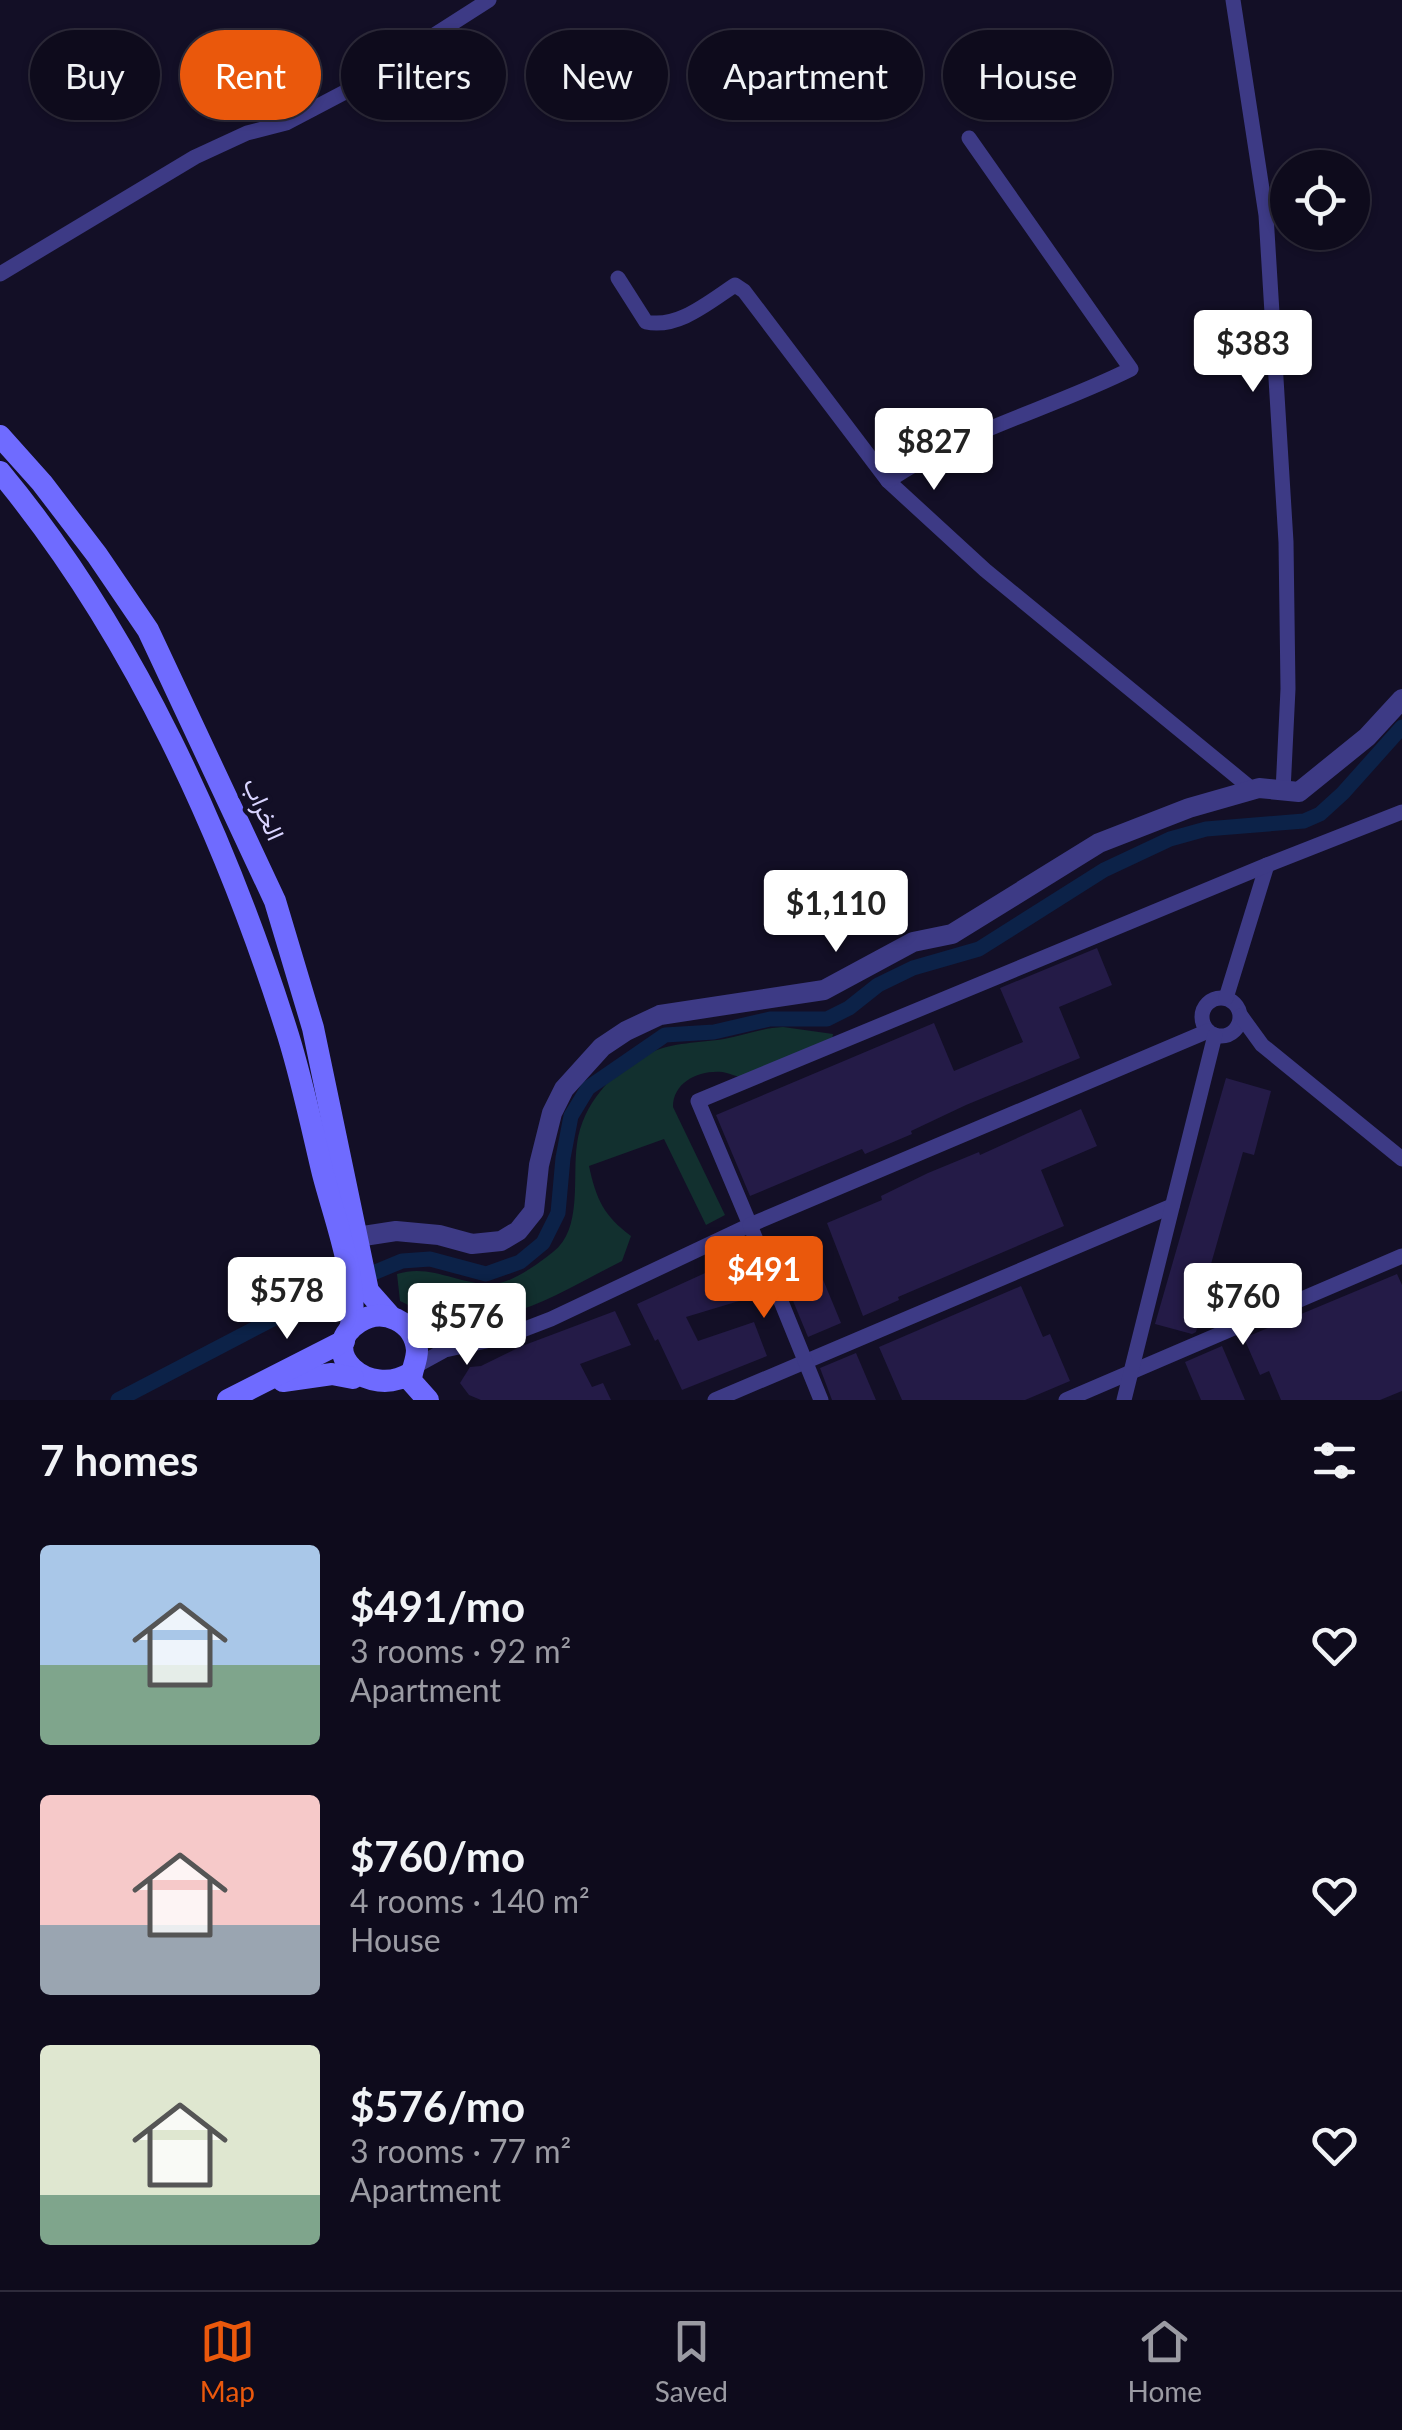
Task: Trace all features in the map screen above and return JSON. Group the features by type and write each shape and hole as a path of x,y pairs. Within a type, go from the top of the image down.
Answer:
{"main road":[{"name":"الخراب","path":"0,436 86,541 148,630 275,901 314,1028 354,1250"},
{"path":"0,472 63,556 112,636 182,762 243,906 354,1250 360,1293 347,1335 344,1364 353,1378"},
{"path":"360,1293 397,1320 415,1340 414,1387 425,1400"},
{"path":"228,1400 347,1335 369,1317 397,1320"},
{"path":"388,1389 397,1386 413,1370"},
{"path":"256,1387 332,1374 353,1378 369,1388 388,1389 425,1400"}],"street":[{"path":"0,274 195,157 248,133 286,124 346,92 490,0"},
{"path":"1233,0 1266,216 1286,542 1288,690 1283,791"},
{"path":"888,482 913,464 964,440 1078,396 1130,369 969,138"},
{"path":"618,278 646,322 661,325 692,312 735,285 744,292 888,482 985,570 1253,790"},
{"path":"354,1250 396,1231 472,1244 501,1241 518,1232 534,1211 539,1164 552,1113 564,1088 602,1047 626,1031 660,1015 824,990 913,942 952,934 1099,843 1189,808 1253,790 1299,792 1367,737 1402,699"},
{"path":"821,1400 698,1101 1267,864 1402,812"},
{"path":"1226,998 1267,864"},
{"path":"1177,1044 1213,999 1226,998 1236,1004 1262,1045 1402,1159"},
{"path":"1202,1015 1217,1034 1262,1045"},
{"path":"413,1370 445,1350 504,1337 551,1319 750,1225 1177,1044 1237,1028 1241,1016"},
{"path":"1124,1400 1217,1034"},
{"path":"715,1400 1172,1206"},
{"path":"1066,1400 1402,1256"},
{"path":"397,1320 431,1335 504,1337"}],"green space":[{"path":"783,1027 833,1034 832,1040 753,1075 713,1072 696,1076 682,1084 674,1098 673,1107 725,1215 706,1225 664,1139 589,1166 602,1206 631,1236 622,1261 541,1302 488,1318 460,1319 400,1301 397,1274 421,1271 493,1284 516,1277 553,1252 569,1230 577,1144 585,1116 602,1090 624,1068 667,1047"}],"building":[{"path":"1097,948 1112,985 1059,1007 1080,1058 966,1105 865,1154 862,1149 750,1196 716,1115 934,1023 954,1071 1023,1042 1000,988"},
{"path":"1226,1078 1271,1091 1254,1155 1243,1152 1196,1332 1192,1334 1155,1324"},
{"path":"1081,1109 1097,1146 1041,1170 1064,1226 898,1297 899,1300 863,1316 827,1223 882,1200 881,1196 928,1173 979,1152 980,1155"},
{"path":"805,1236 841,1323 808,1337 772,1250"},
{"path":"725,1264 739,1301 686,1317 698,1341 754,1322 767,1356 682,1390 637,1304"},
{"path":"1397,1274 1402,1285 1402,1391 1380,1400 1281,1400 1269,1371 1260,1375 1244,1338"},
{"path":"1021,1286 1043,1337 1050,1334 1070,1381 1025,1400 902,1400 879,1347"},
{"path":"615,1311 631,1345 580,1364 592,1387 603,1383 611,1400 481,1400 469,1395 460,1383 470,1367 481,1366"},
{"path":"1222,1346 1245,1400 1201,1400 1185,1362"},
{"path":"856,1353 876,1400 832,1400 820,1368"}],"waterway":[{"path":"118,1400 315,1297 402,1261 430,1259 486,1274 520,1262 543,1243 558,1213 571,1116 588,1088 665,1035 714,1032 770,1019 827,1019 849,1008 878,985 913,968 979,949 1104,870 1170,839 1206,829 1304,821 1320,814 1343,793 1402,727"}]}
